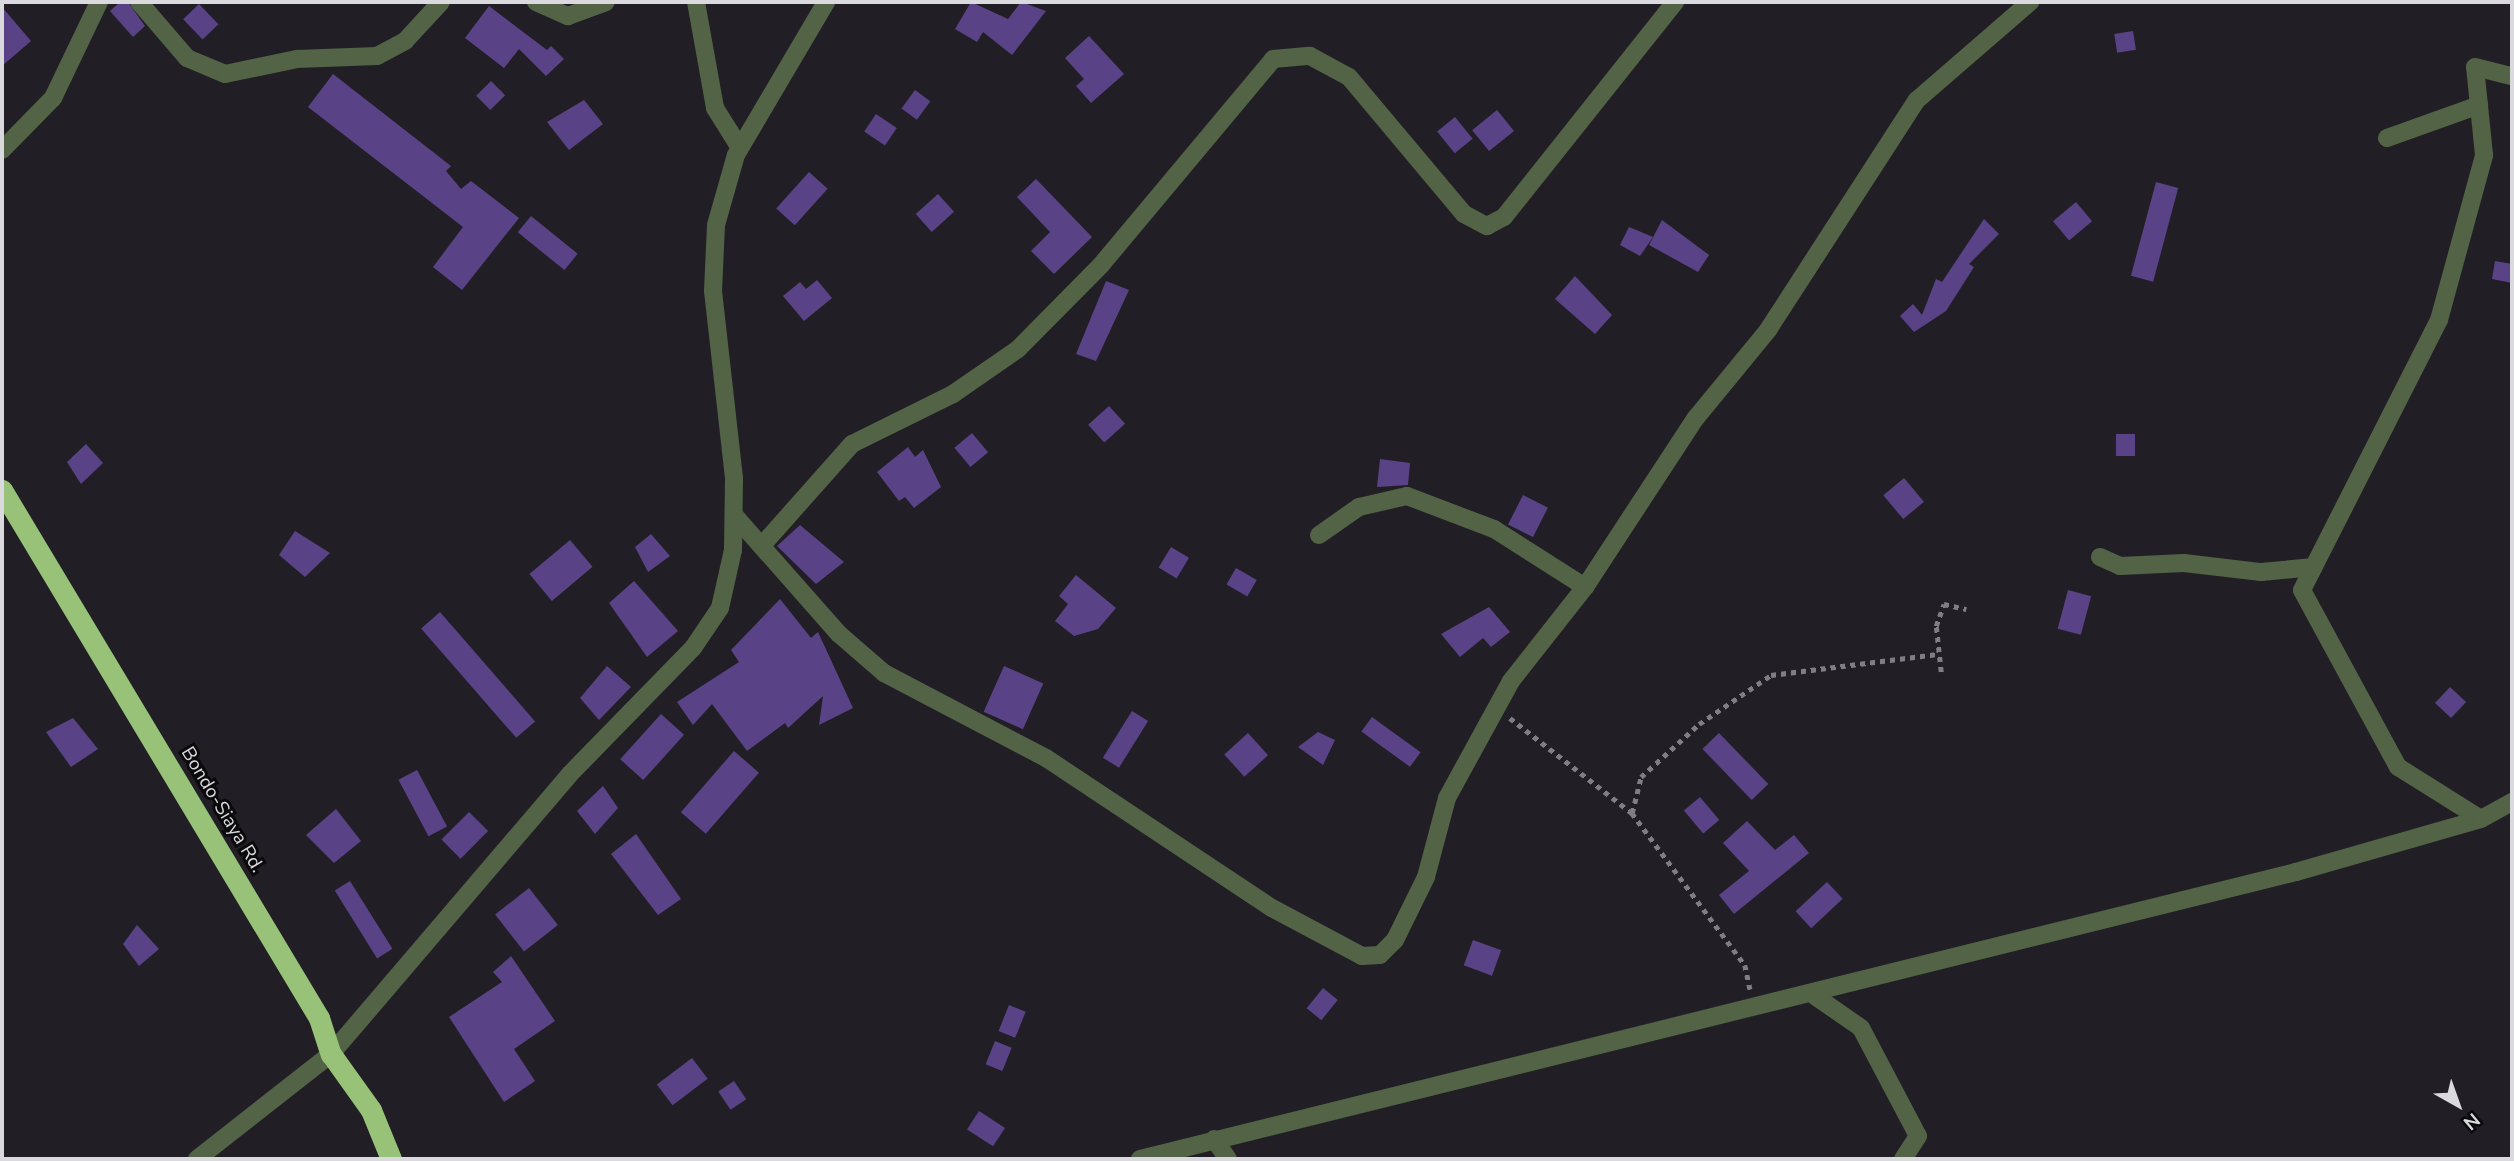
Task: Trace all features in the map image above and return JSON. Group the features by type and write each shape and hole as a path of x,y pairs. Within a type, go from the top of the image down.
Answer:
{"highway":[{"name":"Bondo-Siaya Rd.","path":"2,490 319,1018 331,1055 371,1110 391,1159"}],"street":[{"path":"2,150 53,98 99,2"},
{"path":"139,2 187,58 225,74 297,59 377,56 405,41 441,2"},
{"path":"536,2 568,16 606,2"},
{"path":"696,2 715,108 740,148"},
{"path":"197,1159 331,1055 552,795 712,624 727,588 734,514 712,253 722,195 740,148 826,2"},
{"path":"765,542 852,444 953,394 1018,349 1101,265 1273,59 1310,56 1349,77 1464,214 1487,226 1504,217 1675,2"},
{"path":"734,514 765,542 839,634 884,673 1046,758 1195,862 1362,956 1380,955 1395,940 1426,877 1447,798 1493,709 1585,587 1695,419 1768,331 1917,100 2030,2"},
{"path":"2481,819 2398,767 2302,590 2440,320 2477,197 2484,155 2475,67 2512,75"},
{"path":"2387,138 2479,105"},
{"path":"1319,534 1359,507 1407,496 1494,529 1585,587"},
{"path":"2100,557 2120,566 2184,563 2261,572 2314,567"},
{"path":"1140,1159 1815,996 2481,819 2512,802"},
{"path":"1815,996 1861,1028 1918,1136 1903,1159"},
{"path":"1214,1139 1228,1159"}],"path":[{"path":"1941,672 1936,626 1944,604 1966,609"},
{"path":"1632,813 1641,777 1699,724 1771,675 1938,654"},
{"path":"1493,709 1546,743 1632,813 1745,965 1755,1011"}],"building":[{"path":"120,2 128,2 145,26 133,37 110,11"},
{"path":"971,2 1008,19 1021,2 1046,11 1012,55 983,32 977,42 955,29"},
{"path":"199,4 218,24 203,39 183,19"},
{"path":"489,6 547,50 551,46 564,59 546,76 519,49 504,68 465,38"},
{"path":"2,7 31,41 2,66"},
{"path":"2133,31 2136,50 2117,53 2114,34"},
{"path":"1089,36 1124,74 1091,103 1076,86 1084,79 1065,58"},
{"path":"333,74 451,166 446,171 461,189 471,181 519,218 462,290 433,267 463,227 308,107"},
{"path":"491,81 505,95 490,110 476,96"},
{"path":"915,90 930,101 917,120 901,109"},
{"path":"584,100 603,124 569,150 547,122"},
{"path":"1497,110 1514,131 1489,151 1472,130"},
{"path":"876,114 897,128 885,145 864,131"},
{"path":"1455,117 1473,139 1455,153 1437,131"},
{"path":"809,172 828,189 795,225 776,208"},
{"path":"1036,179 1092,237 1054,274 1031,251 1050,232 1017,197"},
{"path":"2156,182 2178,188 2153,282 2131,276"},
{"path":"938,194 954,212 932,232 916,214"},
{"path":"2076,202 2092,221 2069,240 2053,221"},
{"path":"531,216 578,254 564,270 518,232"},
{"path":"1984,219 1999,234 1969,264 1974,267 1946,311 1914,332 1900,316 1913,304 1922,315 1936,279 1942,282"},
{"path":"1662,220 1709,255 1698,272 1649,245"},
{"path":"1629,227 1653,237 1640,256 1620,245"},
{"path":"2495,261 2512,264 2512,283 2492,279"},
{"path":"1575,276 1612,315 1595,334 1555,299"},
{"path":"817,280 832,298 804,321 783,296 800,282 806,289"},
{"path":"1106,281 1129,290 1096,361 1076,354"},
{"path":"1109,406 1125,424 1104,443 1088,425"},
{"path":"972,433 988,452 970,467 954,448"},
{"path":"2116,434 2135,434 2135,456 2116,456"},
{"path":"86,444 103,463 81,484 67,462"},
{"path":"908,447 915,457 923,450 941,487 914,508 905,497 899,501 877,472"},
{"path":"1380,459 1410,463 1408,485 1377,487"},
{"path":"1904,478 1924,502 1903,519 1883,495"},
{"path":"1523,495 1548,508 1533,537 1508,524"},
{"path":"800,525 844,562 816,584 777,546"},
{"path":"295,531 330,553 305,577 279,555"},
{"path":"651,534 670,556 648,572 635,547"},
{"path":"570,540 592,567 552,601 529,574"},
{"path":"1171,547 1189,558 1177,578 1159,568"},
{"path":"1236,568 1257,580 1247,596 1226,584"},
{"path":"1076,575 1116,608 1098,629 1074,636 1055,621 1068,604 1059,596"},
{"path":"634,581 678,631 647,657 609,603"},
{"path":"2068,590 2091,596 2081,635 2058,629"},
{"path":"780,599 811,638 818,632 853,708 819,725 823,696 788,728 785,723 747,751 712,704 693,725 677,702 739,662 731,650"},
{"path":"1489,607 1510,632 1491,647 1483,638 1460,657 1441,634"},
{"path":"440,612 535,721 516,738 421,628"},
{"path":"607,666 631,687 599,720 580,698"},
{"path":"1004,666 1043,683 1023,729 984,712"},
{"path":"2450,687 2466,702 2451,718 2435,703"},
{"path":"1132,711 1148,721 1119,768 1103,758"},
{"path":"661,714 684,735 643,780 620,759"},
{"path":"1372,717 1421,752 1410,767 1361,732"},
{"path":"73,718 98,749 71,767 46,732"},
{"path":"1318,732 1335,740 1323,765 1298,747"},
{"path":"1248,733 1268,755 1244,777 1224,754"},
{"path":"1719,733 1768,784 1752,800 1702,749"},
{"path":"734,751 759,773 706,834 681,812"},
{"path":"417,770 447,827 429,836 398,780"},
{"path":"603,786 618,808 595,834 577,811"},
{"path":"1700,797 1719,820 1703,833 1684,810"},
{"path":"336,809 361,841 334,863 306,835"},
{"path":"469,812 488,831 461,859 441,840"},
{"path":"1747,821 1775,850 1794,835 1809,853 1734,914 1719,895 1749,871 1723,843"},
{"path":"636,834 681,899 658,915 611,854"},
{"path":"350,881 392,949 377,958 335,891"},
{"path":"1827,882 1843,899 1811,928 1796,911"},
{"path":"529,888 558,925 524,952 495,914"},
{"path":"137,925 159,949 139,966 123,944"},
{"path":"1473,940 1501,950 1492,976 1464,965"},
{"path":"511,956 555,1021 514,1049 535,1081 504,1102 449,1017 502,982 493,972"},
{"path":"1323,988 1338,1000 1321,1020 1307,1008"},
{"path":"1009,1005 1026,1012 1015,1038 999,1031"},
{"path":"995,1041 1012,1048 1002,1071 986,1064"},
{"path":"692,1058 708,1079 673,1105 657,1084"},
{"path":"734,1081 746,1099 731,1110 718,1092"},
{"path":"979,1111 1005,1128 993,1146 967,1129"}]}
